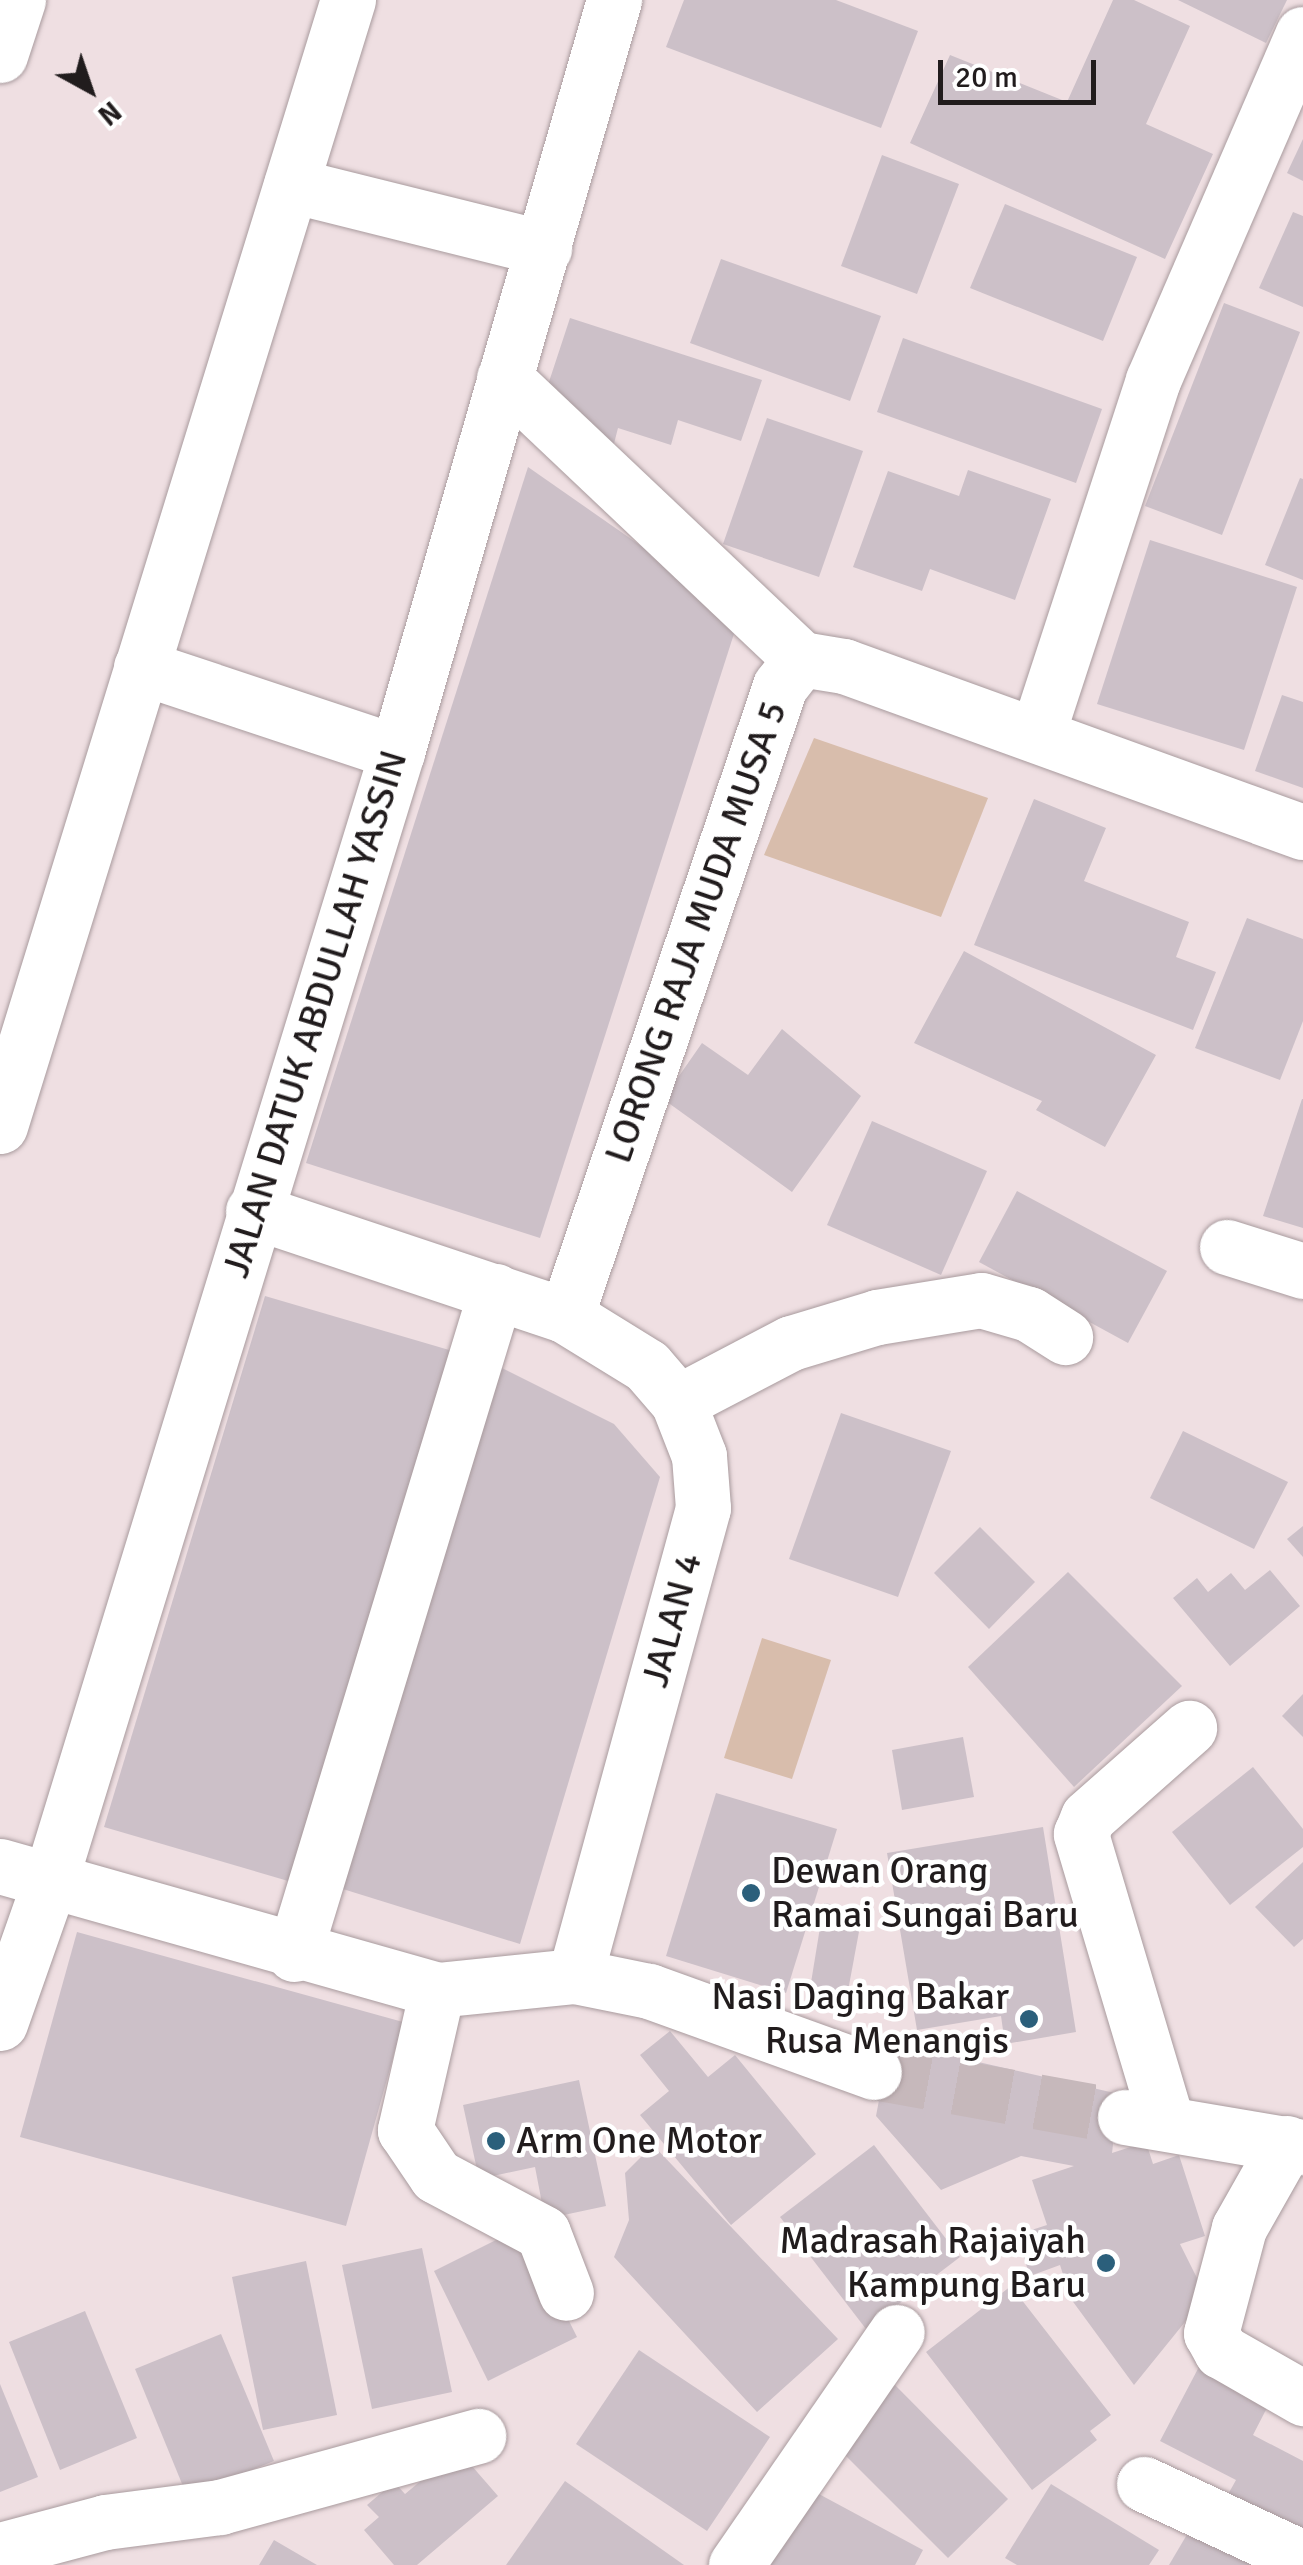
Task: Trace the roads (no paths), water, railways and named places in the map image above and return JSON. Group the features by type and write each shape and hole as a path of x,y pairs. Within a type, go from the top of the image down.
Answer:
{"street":[{"path":"0,55 18,0"},
{"path":"0,1126 348,0"},
{"name":"JALAN DATUK ABDULLAH YASSIN","path":"0,2024 25,1872 254,1211 397,752 614,0"},
{"path":"1037,735 1153,380 1303,34"},
{"path":"291,185 544,248"},
{"path":"504,378 801,659"},
{"name":"LORONG RAJA MUDA MUSA 5","path":"566,1316 780,686 801,659 844,666 1303,832"},
{"path":"142,667 397,752"},
{"name":"JALAN 4","path":"254,1211 566,1316 647,1366 678,1402 699,1456 702,1508 575,1976"},
{"path":"1227,1246 1303,1271"},
{"path":"294,1954 496,1290"},
{"path":"678,1402 791,1343 877,1317 980,1300 1029,1314 1066,1337"},
{"path":"1189,1728 1088,1817 1080,1834 1146,2120 1295,2145 1239,2228 1211,2333 1221,2351 1303,2398"},
{"path":"25,1872 294,1954 437,1990 575,1976 649,1991 874,2072"},
{"path":"437,1990 405,2130 410,2142 436,2176 544,2234 566,2293"},
{"path":"736,2565 897,2332"},
{"path":"0,2550 105,2522 220,2507 478,2436"},
{"path":"1144,2484 1303,2558"}],"tunnel":[{"path":"874,2072 1125,2117"}],"place":[{"name":"Dewan Orang Ramai Sungai Baru","path":"751,1893"},
{"name":"Nasi Daging Bakar Rusa Menangis","path":"1029,2019"},
{"name":"Arm One Motor","path":"496,2141"},
{"name":"Madrasah Rajaiyah Kampung Baru","path":"1106,2263"}]}
